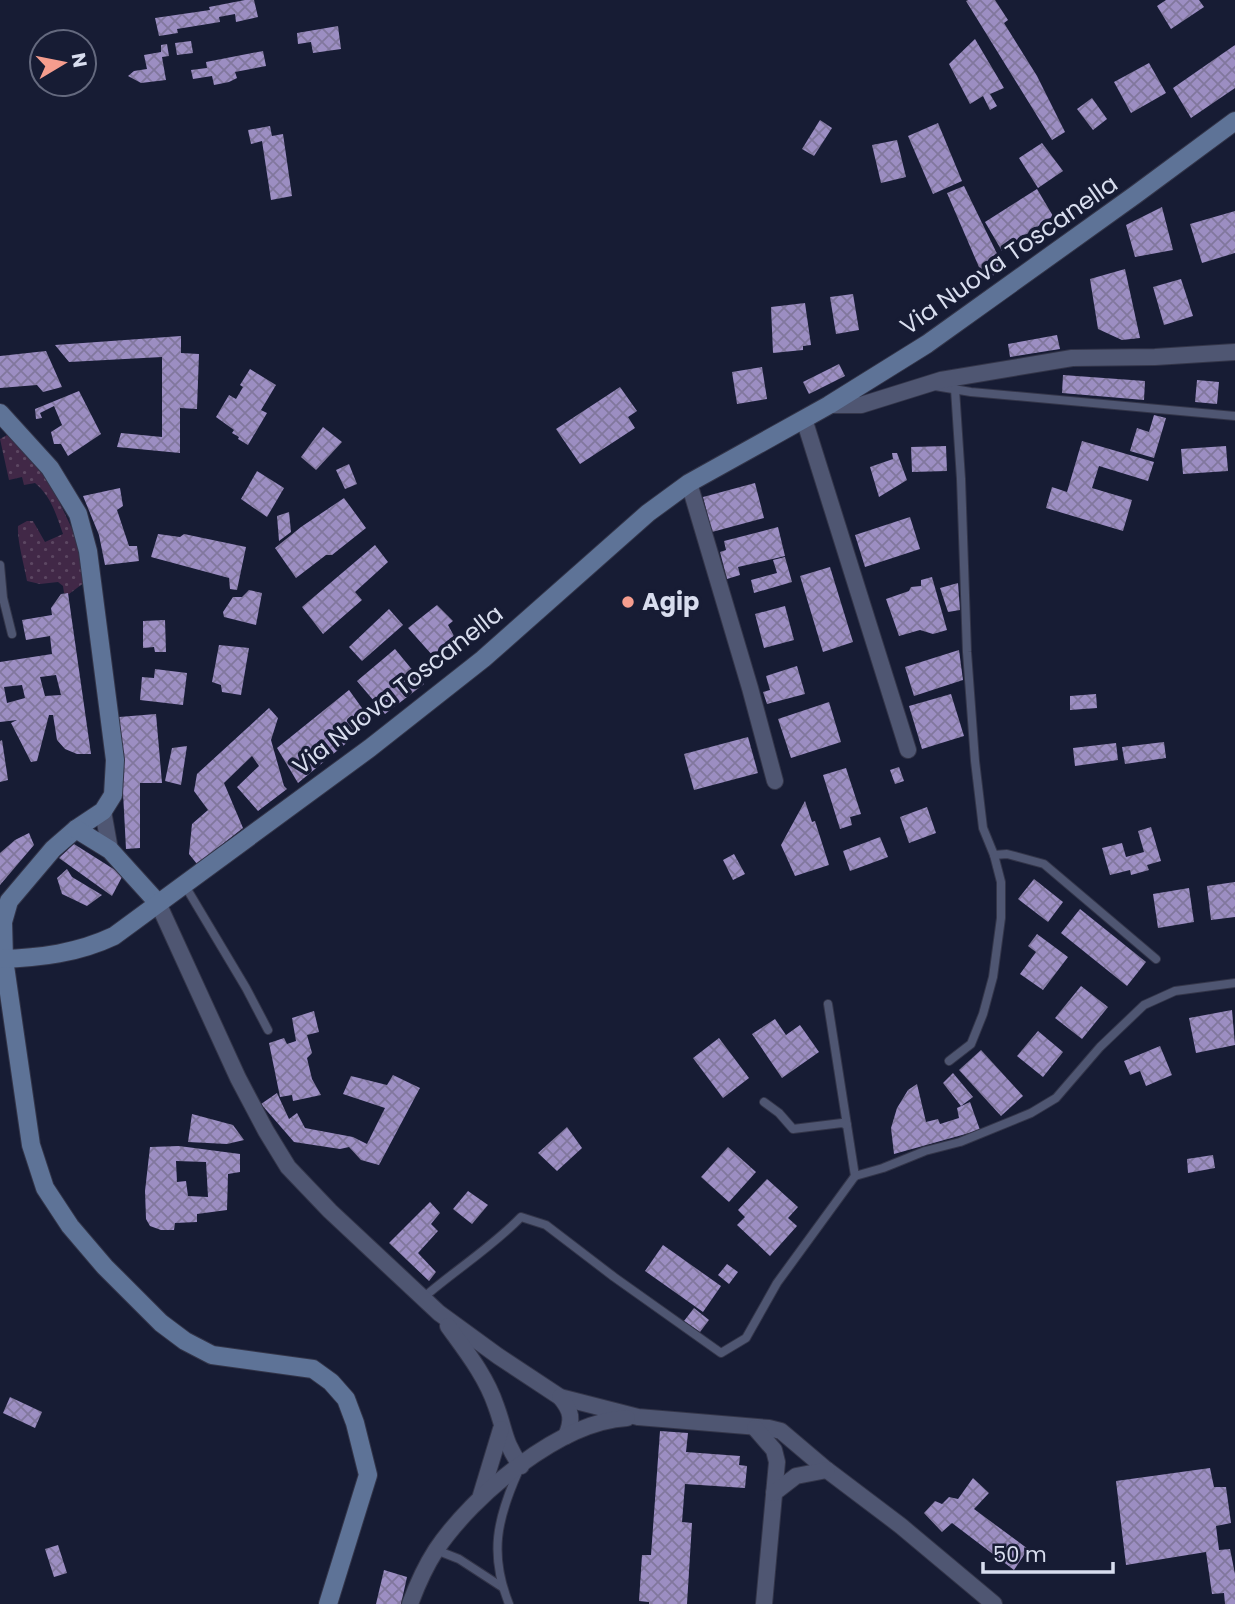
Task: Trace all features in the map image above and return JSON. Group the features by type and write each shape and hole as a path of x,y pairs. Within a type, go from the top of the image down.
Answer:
{"main road":[{"name":"Via Nuova Toscanella","path":"2,959 71,952 114,936 370,748 483,659 648,513 690,483 829,405 928,344 1235,121"},
{"path":"0,412 50,468 78,514 89,551 115,760 113,795 103,811 53,849 9,901 3,922 2,959 31,1145 45,1188 70,1227 105,1267 161,1323 185,1341 212,1355 313,1369 331,1381 346,1399 368,1475 328,1604"},
{"path":"76,829 110,850 158,903"}],"street":[{"path":"829,405 861,405 941,380 1072,358 1235,352"},
{"path":"804,419 908,750"},
{"path":"690,483 775,781"},
{"path":"103,811 110,850"},
{"path":"158,903 238,1078 288,1167 330,1211 439,1312 560,1397 572,1416 566,1436"},
{"path":"439,1312 479,1370 496,1406 509,1449 520,1466"},
{"path":"479,1370 487,1359 498,1356"},
{"path":"560,1397 638,1417"},
{"path":"410,1604 436,1550 494,1484 542,1449 566,1436 618,1418 638,1417 781,1431 901,1526 993,1604"},
{"path":"479,1500 502,1428"},
{"path":"755,1428 774,1450 776,1462 764,1604"},
{"path":"774,1493 796,1476 827,1470"}],"lane":[{"path":"926,384 1235,416"},
{"path":"948,1061 971,1044 993,977 1001,918 1001,882 983,828 975,761 967,652 955,389"},
{"path":"0,565 12,634"},
{"path":"994,855 1007,854 1044,864 1156,959"},
{"path":"184,883 268,1030"},
{"path":"423,1298 501,1238 521,1217 546,1225 721,1353 746,1338 777,1283 855,1176 960,1142 1031,1113 1056,1098 1100,1047 1144,1005 1175,991 1235,982"},
{"path":"828,1004 855,1176"},
{"path":"764,1102 779,1113 793,1129 842,1123 847,1125"},
{"path":"509,1604 502,1587 497,1531 504,1503 520,1466"},
{"path":"436,1550 459,1559 502,1587"}],"shaded area":[{"path":"7,435 46,474 75,535 85,582 69,594 64,593 63,586 58,582 40,584 27,581 18,526 33,521 45,542 63,534 52,506 41,488 35,483 24,485 22,477 9,480 0,439"}],"building":[{"path":"254,0 258,17 236,22 235,14 219,17 220,22 177,29 178,33 159,36 155,18 210,10 209,7"},
{"path":"995,0 1008,20 1004,23 1037,76 1065,132 1052,140 966,1"},
{"path":"1166,0 1199,0 1204,7 1171,29 1157,6"},
{"path":"338,26 341,49 313,53 311,42 298,44 297,33"},
{"path":"975,39 1004,88 990,94 997,106 990,110 983,96 970,104 949,64"},
{"path":"191,41 193,53 177,55 175,43"},
{"path":"167,44 169,56 162,57 166,80 141,83 128,76 134,71 147,69 144,55 161,52 161,45"},
{"path":"1235,45 1235,88 1191,118 1173,88"},
{"path":"263,51 266,66 235,72 237,78 229,82 214,85 212,76 193,79 191,70 207,68 206,62"},
{"path":"1149,63 1166,93 1131,113 1114,82"},
{"path":"1092,98 1107,119 1093,130 1077,109"},
{"path":"820,120 832,128 814,156 802,149"},
{"path":"938,123 962,181 933,194 908,136"},
{"path":"270,126 272,136 283,134 292,196 271,200 262,141 251,144 248,130"},
{"path":"897,140 906,177 881,183 872,145"},
{"path":"1042,143 1063,171 1038,188 1019,158"},
{"path":"964,186 1004,268 985,281 947,193"},
{"path":"1037,189 1053,216 1002,251 985,222"},
{"path":"1162,207 1173,250 1135,257 1126,225"},
{"path":"1235,211 1235,253 1202,263 1190,224"},
{"path":"1125,269 1140,338 1122,340 1098,329 1090,279"},
{"path":"1181,279 1193,316 1164,325 1153,287"},
{"path":"853,294 859,330 836,334 830,297"},
{"path":"805,303 811,345 803,346 803,350 773,353 771,307"},
{"path":"1057,335 1060,349 1010,357 1008,344"},
{"path":"181,336 181,353 199,354 197,409 180,408 180,453 117,447 121,433 162,437 162,357 69,362 55,345"},
{"path":"46,351 62,387 43,392 37,385 0,388 0,356"},
{"path":"839,364 845,376 809,394 803,382"},
{"path":"762,367 767,399 737,404 732,372"},
{"path":"250,369 276,385 261,410 267,413 248,445 216,417 229,395 236,399 243,387 240,385"},
{"path":"1063,375 1145,381 1144,400 1062,393"},
{"path":"1197,380 1219,382 1217,404 1195,402"},
{"path":"620,387 637,411 628,417 635,428 580,464 556,429"},
{"path":"79,391 101,434 68,456 61,444 54,444 51,432 62,425 54,406 40,413 42,418 36,419 35,409"},
{"path":"1154,415 1166,418 1154,458 1130,451 1137,428 1149,432"},
{"path":"323,427 342,442 316,470 301,457"},
{"path":"1082,441 1154,462 1148,481 1099,466 1092,488 1132,500 1123,531 1046,508 1052,487 1067,492"},
{"path":"946,446 947,471 912,472 911,447"},
{"path":"1226,446 1228,471 1183,474 1181,449"},
{"path":"892,453 897,453 907,480 879,497 870,467 893,459"},
{"path":"349,464 357,484 345,489 336,470"},
{"path":"257,471 284,488 267,517 241,499"},
{"path":"755,483 764,518 712,532 703,497"},
{"path":"120,488 123,506 117,510 129,546 137,546 139,561 105,565 99,535 83,496"},
{"path":"344,498 366,528 332,555 326,555 296,578 275,548"},
{"path":"289,512 291,532 279,541 277,516"},
{"path":"910,517 920,549 865,567 855,535"},
{"path":"778,527 785,556 738,567 740,575 727,579 720,552 726,550 724,541"},
{"path":"158,534 180,537 184,534 246,547 237,590 230,589 229,578 151,557"},
{"path":"375,545 388,562 355,592 362,600 323,634 302,607"},
{"path":"785,557 792,582 754,593 751,580 777,573 773,560"},
{"path":"830,567 853,642 823,652 800,576"},
{"path":"932,577 947,630 933,634 920,630 899,636 886,599 909,591 911,587 921,586 921,580"},
{"path":"958,583 960,610 948,612 940,588"},
{"path":"249,590 262,593 256,625 224,617 223,612 233,597 242,597"},
{"path":"68,593 91,754 77,754 65,749 57,740 53,715 49,715 37,761 31,762 11,723 17,720 0,722 0,662 52,654 50,636 26,640 22,620 52,615 51,608 61,594","holes":["56,675 61,695 45,696 40,677","22,685 25,698 7,703 4,687"]},
{"path":"437,605 453,621 448,625 454,636 433,656 408,628"},
{"path":"785,606 794,640 764,648 755,614"},
{"path":"389,609 403,625 362,661 349,647"},
{"path":"165,620 166,652 155,652 154,647 143,648 143,621"},
{"path":"219,645 249,648 241,695 222,692 221,685 212,682"},
{"path":"395,649 424,684 385,714 357,681"},
{"path":"959,650 963,680 914,696 905,667"},
{"path":"797,666 805,694 767,704 763,692 770,690 766,676"},
{"path":"155,669 187,673 183,705 140,700 142,677 154,678"},
{"path":"349,690 372,722 298,783 277,748"},
{"path":"951,694 964,736 922,749 909,706"},
{"path":"1096,694 1097,708 1070,710 1070,696"},
{"path":"829,702 841,742 791,758 778,719"},
{"path":"269,708 278,718 271,740 287,789 258,811 237,787 259,766 252,756 224,783 243,828 197,864 189,854 192,824 208,810 194,791 197,774"},
{"path":"156,714 162,783 140,783 140,848 126,849 119,717"},
{"path":"748,737 758,773 694,790 684,754"},
{"path":"2,740 8,780 0,782 0,741"},
{"path":"1164,742 1166,758 1125,764 1122,747"},
{"path":"1116,743 1118,760 1075,766 1073,748"},
{"path":"187,746 181,785 165,781 172,748"},
{"path":"899,767 904,781 895,784 890,770"},
{"path":"846,768 861,814 850,817 852,825 840,829 823,775"},
{"path":"805,801 812,822 815,821 829,865 795,876 781,845"},
{"path":"927,807 936,833 909,843 900,817"},
{"path":"1151,827 1161,861 1147,865 1149,870 1131,875 1130,870 1110,875 1102,848 1122,843 1126,857 1144,852 1138,831"},
{"path":"29,833 34,845 0,885 0,853 15,840"},
{"path":"880,837 888,857 850,871 843,851"},
{"path":"74,844 123,875 112,896 59,858"},
{"path":"734,854 745,874 733,880 723,860"},
{"path":"67,869 72,877 102,895 87,906 62,894 57,878"},
{"path":"1034,879 1063,902 1048,922 1018,899"},
{"path":"1235,882 1235,917 1211,920 1207,886"},
{"path":"1189,888 1194,922 1158,928 1153,894"},
{"path":"1080,909 1146,962 1127,986 1061,933"},
{"path":"1037,934 1068,957 1043,990 1020,974 1036,952 1028,946"},
{"path":"1081,986 1108,1007 1082,1039 1055,1018"},
{"path":"1232,1010 1235,1045 1196,1053 1189,1018"},
{"path":"314,1011 319,1032 307,1035 312,1053 307,1058 312,1079 321,1095 293,1101 292,1095 280,1097 269,1043 284,1038 287,1044 296,1041 292,1018"},
{"path":"775,1019 786,1035 800,1025 819,1052 782,1078 752,1034"},
{"path":"1038,1031 1063,1052 1043,1077 1017,1056"},
{"path":"719,1038 749,1078 723,1098 693,1058"},
{"path":"1160,1046 1172,1075 1146,1086 1140,1071 1130,1075 1124,1061"},
{"path":"981,1050 1023,1096 1001,1116 959,1070"},
{"path":"953,1073 973,1097 961,1106 943,1083"},
{"path":"393,1075 420,1088 379,1165 361,1160 349,1147 340,1149 294,1142 261,1104 277,1093 289,1119 297,1113 305,1128 353,1137 367,1144 385,1108 343,1094 351,1076 387,1085"},
{"path":"917,1084 926,1122 938,1119 940,1124 959,1118 957,1108 970,1102 980,1130 894,1154 891,1128 897,1108 908,1090"},
{"path":"192,1114 233,1125 244,1140 227,1144 188,1142"},
{"path":"567,1127 582,1148 557,1171 538,1153"},
{"path":"179,1146 240,1154 240,1172 228,1174 227,1210 197,1214 197,1222 175,1223 174,1230 161,1230 150,1226 146,1219 145,1191 150,1147","holes":["176,1161 206,1162 208,1197 188,1196 186,1181 177,1182"]},
{"path":"728,1147 756,1172 729,1202 701,1177"},
{"path":"1213,1155 1215,1168 1188,1173 1187,1159"},
{"path":"767,1179 798,1207 788,1218 797,1226 770,1256 737,1225 745,1217 738,1210"},
{"path":"468,1191 488,1205 472,1224 453,1209"},
{"path":"430,1202 440,1213 431,1224 438,1231 418,1253 436,1272 429,1281 389,1243"},
{"path":"663,1245 721,1286 703,1312 645,1271"},
{"path":"727,1264 738,1272 729,1284 718,1275"},
{"path":"694,1308 709,1320 700,1332 684,1321"},
{"path":"10,1397 42,1412 35,1428 3,1413"},
{"path":"660,1431 688,1433 686,1452 740,1456 739,1465 747,1466 745,1488 685,1484 682,1522 692,1523 687,1604 649,1604 639,1601 642,1555 651,1555"},
{"path":"1210,1468 1214,1487 1226,1487 1231,1523 1216,1526 1219,1550 1230,1549 1235,1574 1235,1604 1225,1604 1224,1593 1212,1594 1206,1552 1126,1565 1116,1481"},
{"path":"973,1478 989,1493 974,1509 1028,1549 1014,1570 952,1523 942,1532 924,1513 935,1501 942,1504 949,1497 958,1499"},
{"path":"58,1545 67,1573 54,1577 45,1549"},
{"path":"384,1570 407,1577 401,1604 376,1604"}],"place":[{"name":"Agip","path":"628,602"}]}
